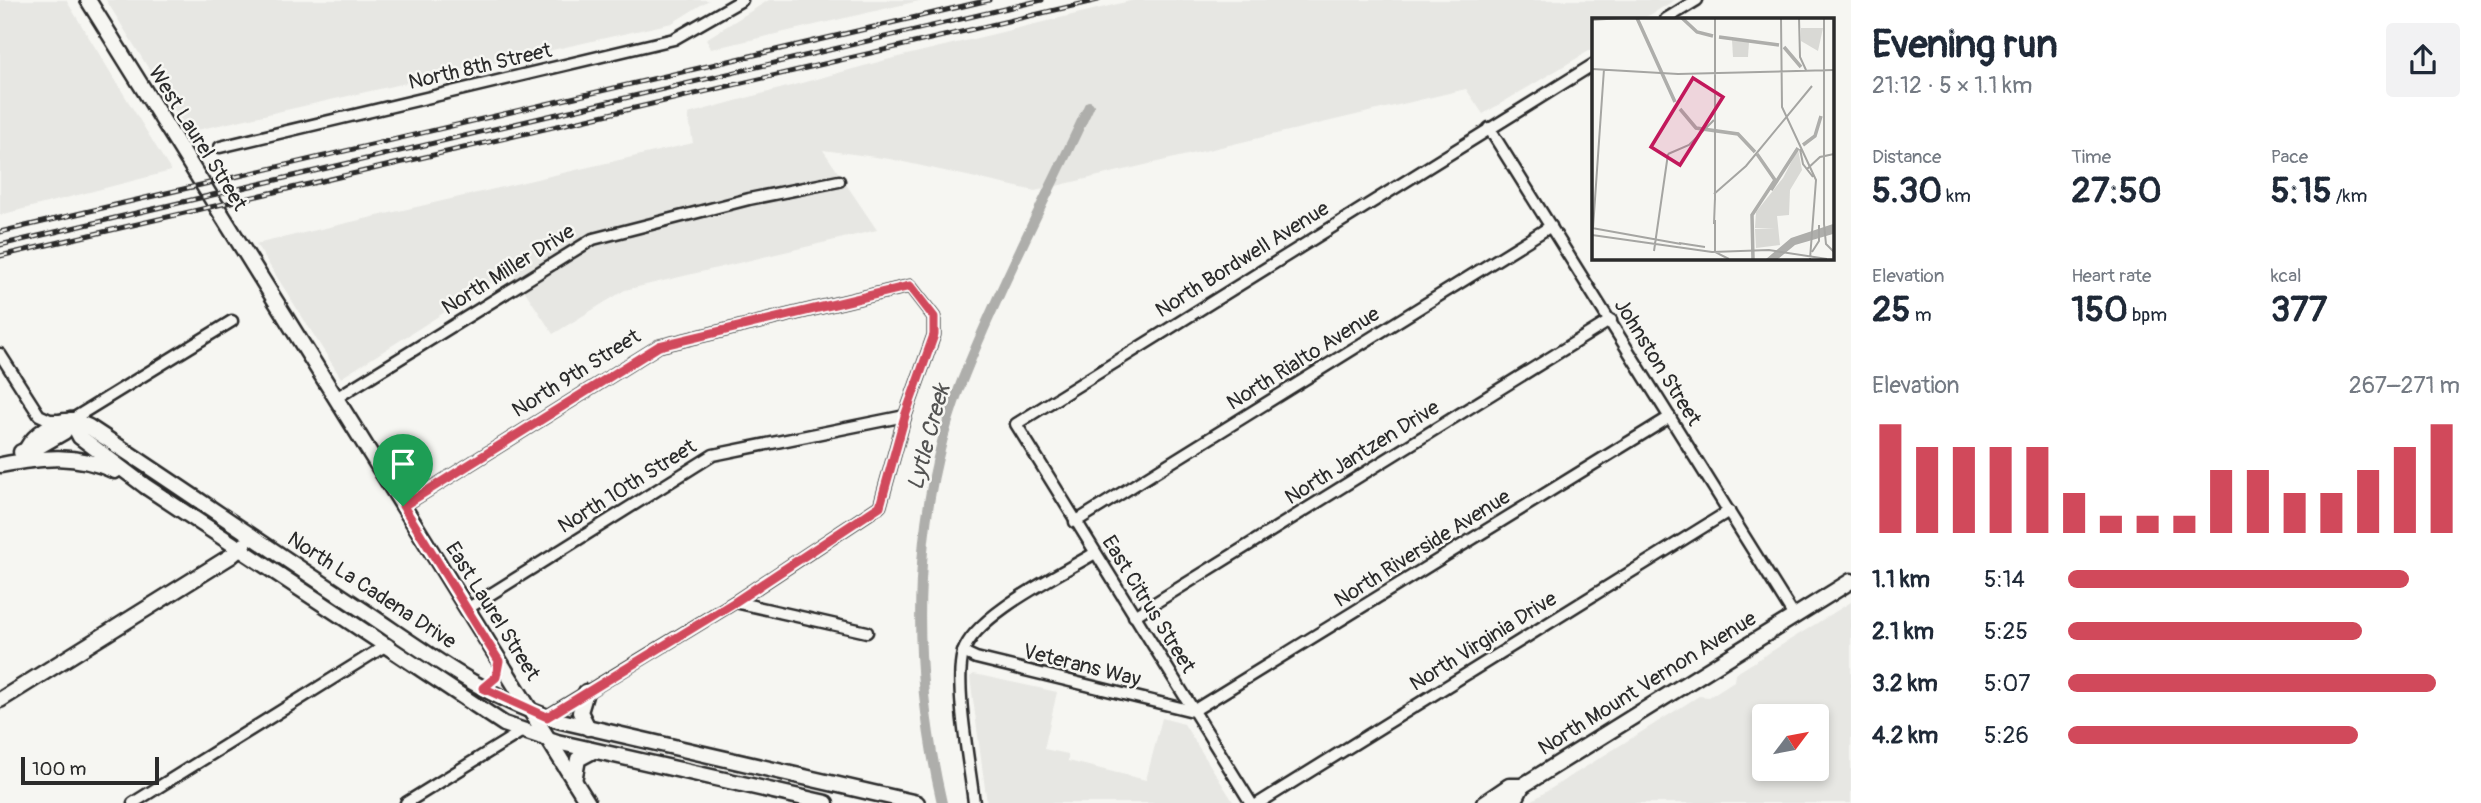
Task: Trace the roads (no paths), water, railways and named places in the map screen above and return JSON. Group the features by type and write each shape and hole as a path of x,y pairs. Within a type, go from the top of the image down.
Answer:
{"main road":[{"name":"West Laurel Street","path":"88,0 273,299"},
{"name":"East Laurel Street","path":"273,299 499,661 538,717 547,740 588,803"},
{"path":"0,465 31,443 38,447 64,432 71,420"},
{"name":"North La Cadena Drive","path":"71,420 80,437 145,486 504,724 547,740 826,803"},
{"name":"North La Cadena Drive","path":"71,420 89,427 399,636 483,688 538,717 917,803"},
{"path":"0,465 50,457 75,457 99,463 145,486"},
{"path":"0,700 240,550 250,535"},
{"name":"North Mount Vernon Avenue","path":"1506,803 1517,796 1522,786 1851,581"},
{"path":"483,688 496,677 499,661"},
{"path":"586,692 580,712 588,728"},
{"path":"574,781 578,760 593,751"},
{"path":"702,776 706,755"},
{"name":"North Mount Vernon Avenue","path":"1484,803 1509,786 1522,786"}],"street":[{"name":"North 8th Street","path":"220,147 674,39 741,0"},
{"path":"1668,18 1697,0"},
{"name":"North Bordwell Avenue","path":"1016,424 1592,65"},
{"name":"Johnston Street","path":"1489,128 1794,616"},
{"name":"North Miller Drive","path":"336,398 593,239 749,199 839,181"},
{"name":"North Rialto Avenue","path":"1075,522 1551,226"},
{"name":"North 9th Street","path":"403,506 659,346 910,286 934,317 934,335 905,416"},
{"name":"North Jantzen Drive","path":"1134,616 1611,320"},
{"path":"0,354 39,415 50,420 71,420 232,321"},
{"path":"31,443 39,415"},
{"path":"406,803 522,731 538,717 586,692 735,602 880,506 905,416"},
{"name":"North 10th Street","path":"467,609 713,455 905,416"},
{"name":"North Riverside Avenue","path":"1193,711 1670,417"},
{"name":"East Citrus Street","path":"1016,424 1251,803"},
{"name":"North Virginia Drive","path":"1259,803 1729,511"},
{"path":"974,803 960,675 963,652 971,638 997,614 1095,553"},
{"path":"735,602 867,632"},
{"path":"134,803 399,636"},
{"name":"Veterans Way","path":"963,652 976,658 1193,711"}],"waterway":[{"name":"Lytle Creek","path":"942,803 931,749 920,638 921,582 935,472 949,418 968,366 1089,106"}],"railway":[{"path":"0,232 989,0"},
{"path":"0,245 1042,0"},
{"path":"0,256 1098,0"}]}
